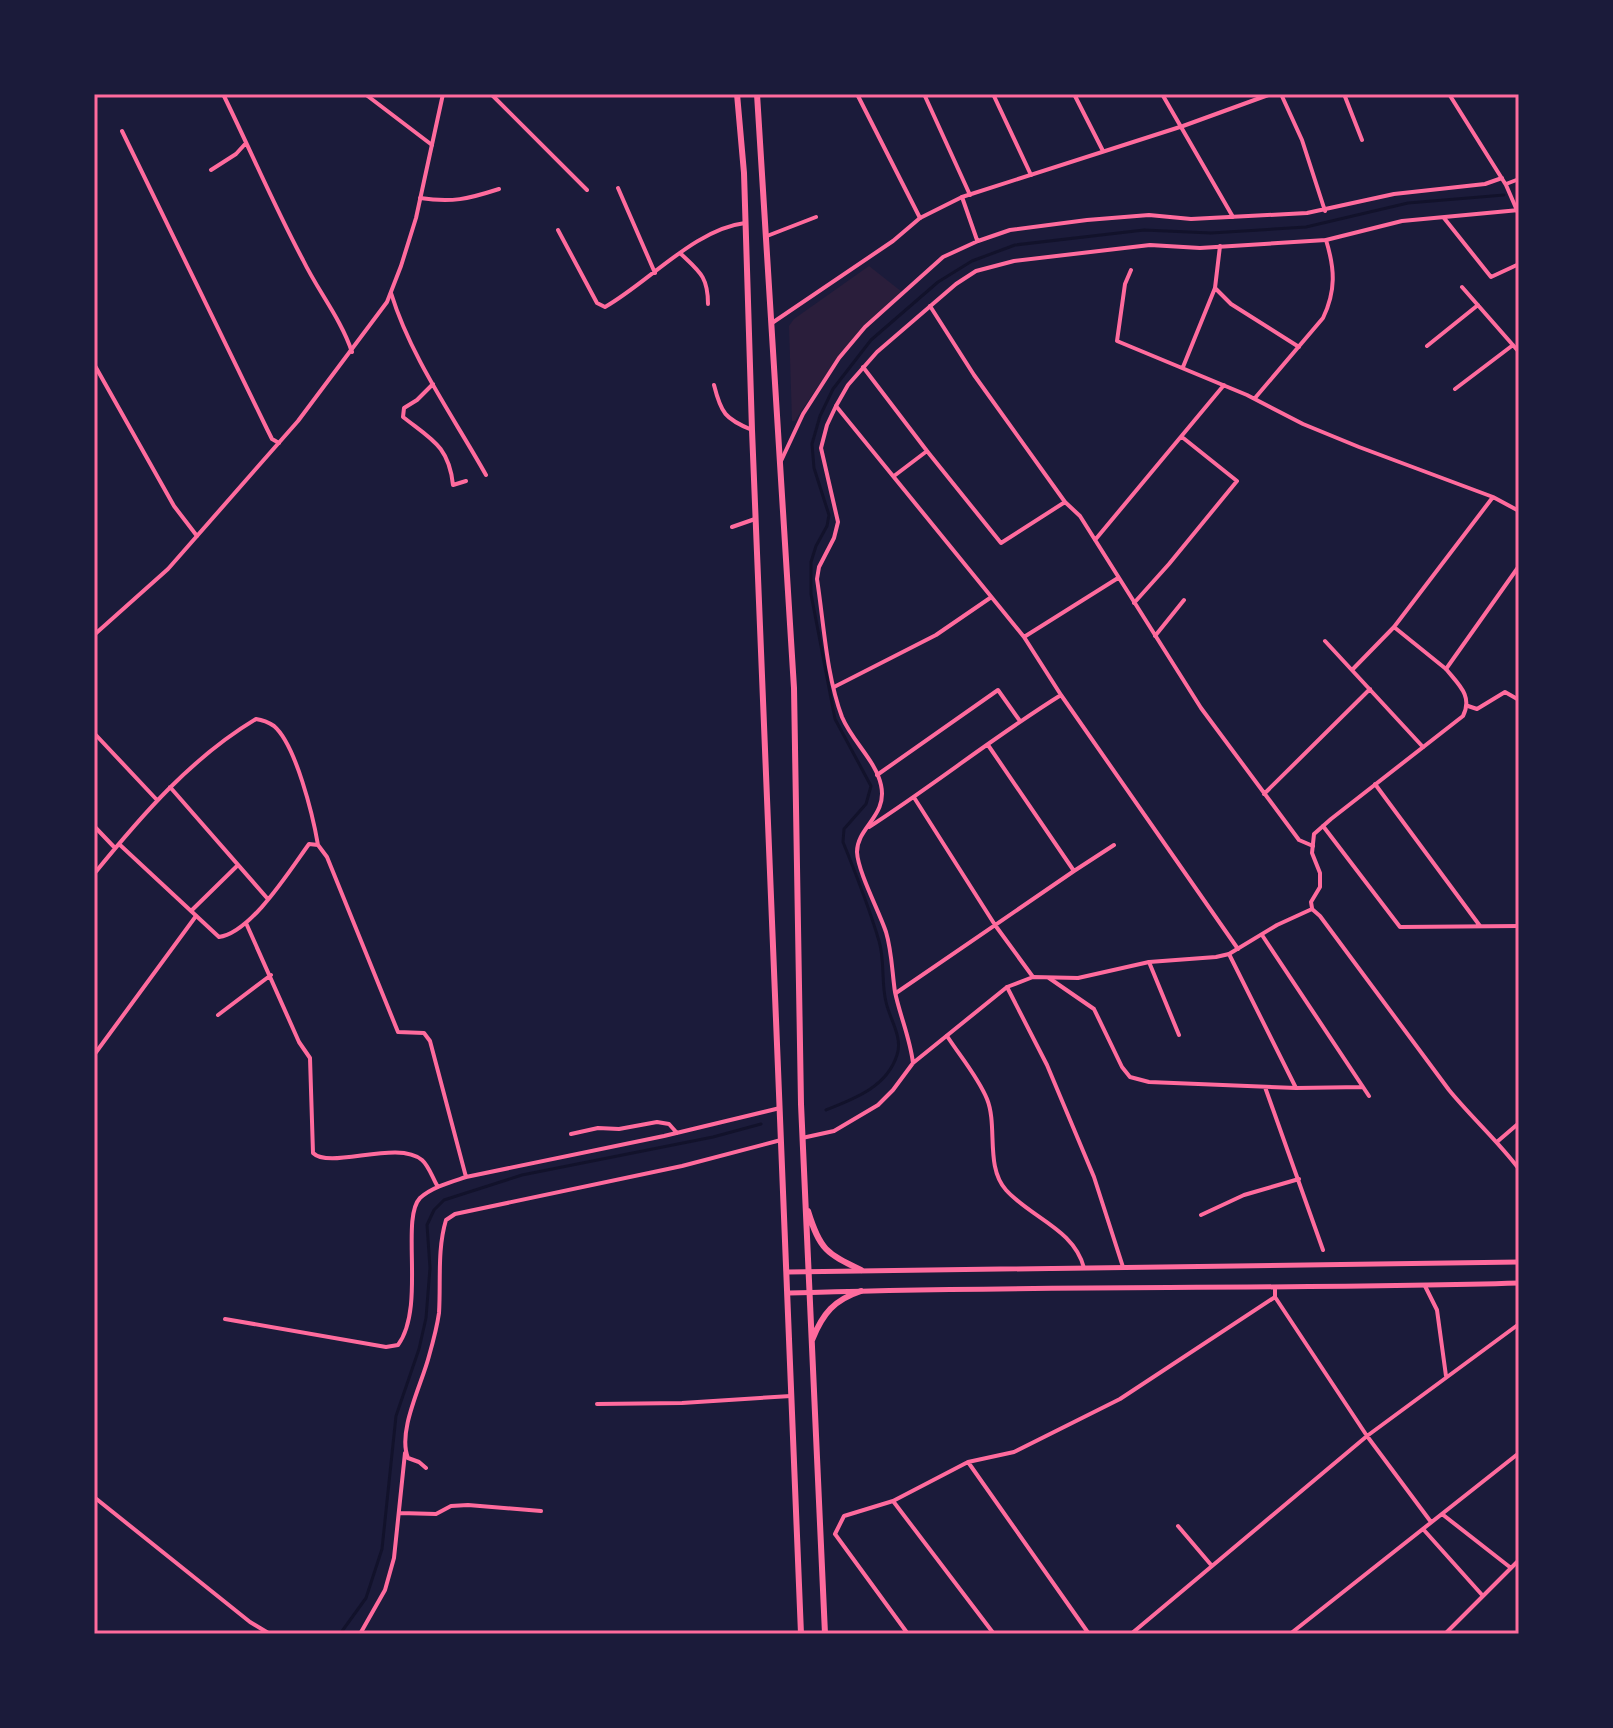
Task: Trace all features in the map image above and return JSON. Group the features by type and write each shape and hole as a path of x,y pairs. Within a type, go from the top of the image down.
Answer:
{"highway":[{"path":"737,94 744,173 755,519 801,1634"},
{"path":"757,94 794,688 802,1138 825,1634"},
{"path":"805,1202 813,1228 827,1254 861,1270"},
{"path":"811,1343 827,1309 843,1297 861,1291"}],"main road":[{"path":"788,1272 1519,1262"},
{"path":"789,1293 1275,1289 1519,1283"}],"street":[{"path":"223,94 275,206 321,297 346,333 352,352"},
{"path":"365,94 432,145"},
{"path":"94,635 168,569 279,443 352,352 391,293 420,198 443,94"},
{"path":"491,94 587,190"},
{"path":"857,94 920,218"},
{"path":"924,94 970,195"},
{"path":"993,94 1031,175"},
{"path":"1074,94 1103,151"},
{"path":"1162,94 1233,217"},
{"path":"772,323 867,259 920,218 962,197 1183,126 1271,94"},
{"path":"1281,94 1302,140 1325,211"},
{"path":"1344,94 1362,140"},
{"path":"869,827 881,802 882,787 841,714 817,579 838,522 821,448 836,406 863,367 930,306 976,271 1014,261 1150,245 1220,246 1326,240 1402,221 1518,212 1502,178 1449,94"},
{"path":"122,131 272,439 279,443"},
{"path":"211,170 236,154 246,143"},
{"path":"781,462 803,414 839,358 865,327 943,257 978,241 1010,230 1087,220 1149,215 1191,219 1325,211 1394,194 1485,184 1502,178"},
{"path":"1506,185 1519,179"},
{"path":"618,188 655,273"},
{"path":"420,198 445,202 468,200 499,189"},
{"path":"962,197 978,241"},
{"path":"767,236 816,217"},
{"path":"1444,218 1491,277 1519,264"},
{"path":"558,230 597,303 605,307 628,294 710,233 728,225 745,223"},
{"path":"1254,399 1323,318 1331,303 1335,270 1326,240"},
{"path":"1183,367 1215,288 1220,246"},
{"path":"681,254 704,276 708,285 708,304"},
{"path":"1131,270 1125,284 1117,341 1183,367 1359,447 1518,508"},
{"path":"1462,287 1519,352"},
{"path":"1215,288 1231,304 1299,347"},
{"path":"391,293 398,317 486,475"},
{"path":"1427,346 1478,305"},
{"path":"930,306 974,375 1065,502 1080,516 1201,708 1299,840 1313,846"},
{"path":"1455,389 1513,345"},
{"path":"94,364 96,373 174,506 197,536"},
{"path":"863,367 1001,543 1065,502"},
{"path":"433,384 404,408 403,417 437,442 451,470 453,485 466,481"},
{"path":"714,385 718,401 730,421 752,430"},
{"path":"1095,540 1224,385"},
{"path":"836,406 1024,637 1238,949"},
{"path":"1134,603 1237,481 1182,437"},
{"path":"894,476 927,451"},
{"path":"1352,670 1394,627 1493,497"},
{"path":"732,527 755,519"},
{"path":"1446,669 1519,566"},
{"path":"1024,637 1118,578"},
{"path":"834,687 936,635 990,598"},
{"path":"1155,636 1184,600"},
{"path":"1394,627 1446,669 1466,694 1468,706 1463,716 1314,834 1312,853 1320,873 1320,887 1311,902 1312,909 1449,1090 1471,1117 1498,1141 1519,1169"},
{"path":"1325,641 1423,747"},
{"path":"1264,794 1370,689"},
{"path":"877,775 998,690 1020,721"},
{"path":"1468,706 1477,709 1505,692 1519,700"},
{"path":"913,1063 896,993 889,941 857,854 861,835 1061,695"},
{"path":"94,874 157,800 226,737 256,719 277,728 312,810 318,845 327,857 398,1032 424,1033 430,1041 466,1177"},
{"path":"94,733 157,800"},
{"path":"988,745 1074,871"},
{"path":"1375,784 1480,926"},
{"path":"170,787 267,898"},
{"path":"914,798 995,925 1033,977"},
{"path":"94,826 219,937 229,936 246,923 309,844 318,845"},
{"path":"1323,826 1400,927 1519,926"},
{"path":"896,993 1114,845"},
{"path":"191,911 238,865"},
{"path":"802,1138 834,1131 868,1112 893,1090 913,1063 1007,987 1033,977 1078,978 1149,962 1229,954 1312,909"},
{"path":"94,1055 196,916"},
{"path":"246,923 299,1042 310,1058 313,1153 322,1159 385,1153 410,1154 424,1161 438,1187"},
{"path":"1262,935 1369,1096"},
{"path":"1229,954 1296,1088"},
{"path":"1149,962 1179,1035"},
{"path":"218,1015 271,975"},
{"path":"1047,977 1094,1009 1130,1077 1149,1082 1265,1087 1363,1087"},
{"path":"1007,987 1047,1065 1094,1177 1123,1267"},
{"path":"947,1035 988,1100 998,1175 1005,1189 1068,1238 1081,1255 1084,1268"},
{"path":"1265,1087 1323,1250"},
{"path":"225,1319 386,1347 398,1345 404,1337 411,1308 412,1212 420,1198 438,1187 466,1177 780,1108"},
{"path":"571,1134 657,1122 669,1124 677,1133"},
{"path":"1498,1141 1519,1123"},
{"path":"360,1634 385,1590 394,1558 411,1411 429,1359 438,1317 442,1235 446,1220 455,1214 682,1166 781,1140"},
{"path":"1201,1215 1244,1195 1299,1179"},
{"path":"1425,1286 1437,1310 1446,1376"},
{"path":"1275,1289 1275,1297 1367,1436 1431,1523"},
{"path":"835,1534 844,1516 893,1501 968,1462 1014,1452 1120,1399 1275,1297"},
{"path":"1131,1634 1367,1436 1519,1324"},
{"path":"597,1404 682,1403 793,1396"},
{"path":"405,1450 408,1458 426,1468"},
{"path":"1290,1634 1519,1453"},
{"path":"968,1462 1089,1634"},
{"path":"94,1497 250,1622 270,1634"},
{"path":"893,1501 994,1634"},
{"path":"400,1513 436,1514 451,1506 468,1505 541,1511"},
{"path":"1442,1514 1511,1568"},
{"path":"1178,1526 1212,1566"},
{"path":"1423,1529 1483,1596"},
{"path":"821,1533 835,1534 908,1634"},
{"path":"1445,1634 1519,1560"}],"shaded area":[{"path":"869,266 902,292 856,337 792,421 789,326 794,319"}],"waterway":[{"path":"826,1110 878,1084 892,1066 898,1048 885,994 879,941 843,842 844,829 866,804 871,786 835,719 811,594 811,562 829,515 814,468 812,444 820,416 833,389 871,340 938,282 972,261 1015,245 1144,230 1211,233 1306,227 1408,203 1504,195"},
{"path":"340,1634 366,1598 382,1549 396,1416 426,1318 430,1268 427,1225 434,1210 444,1200 522,1175 713,1137 761,1124"}]}
